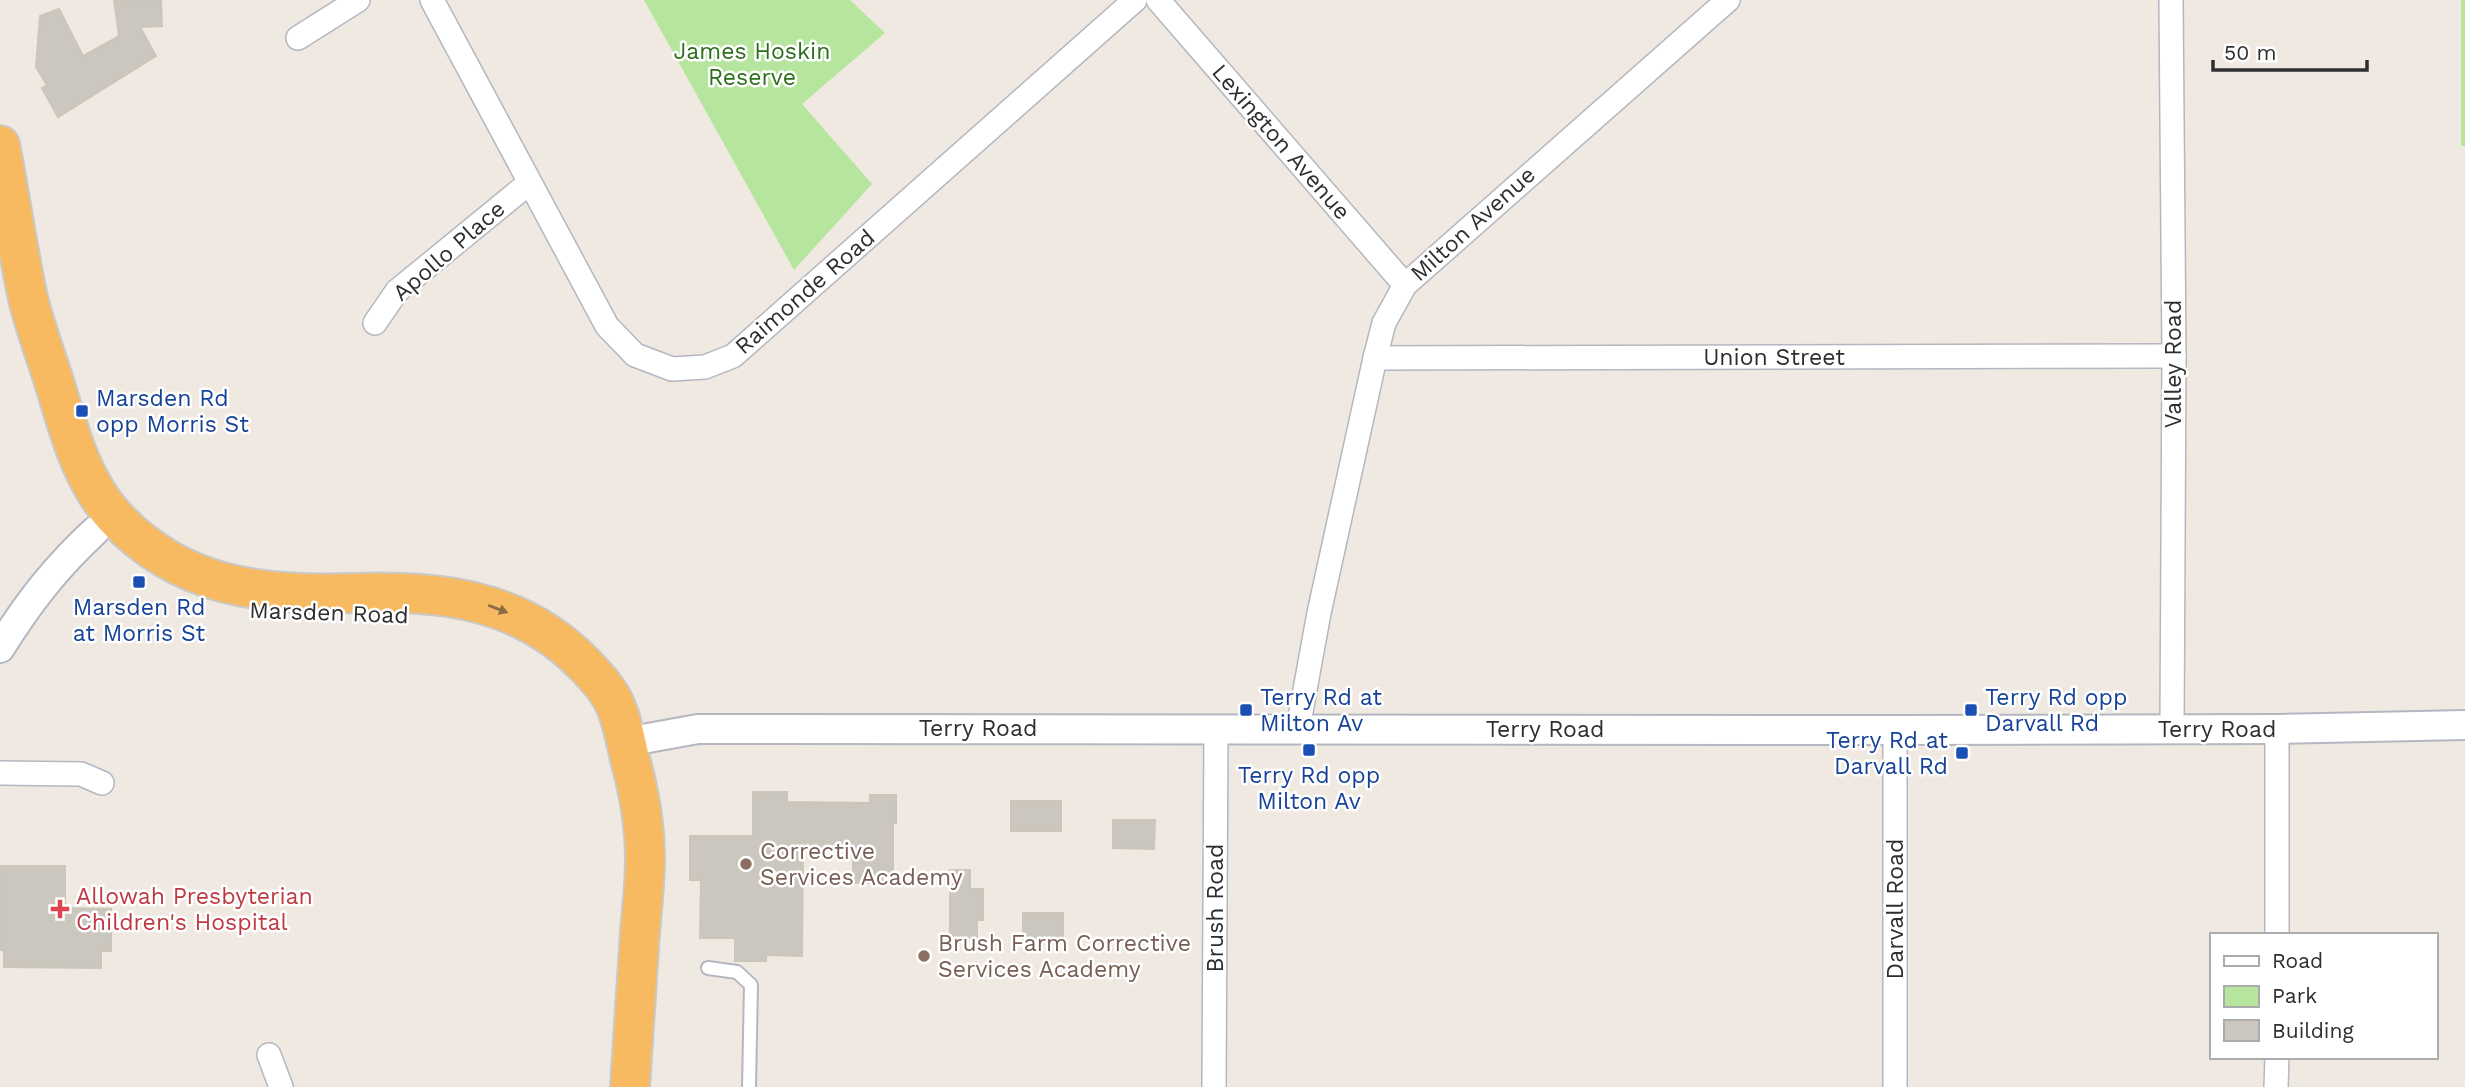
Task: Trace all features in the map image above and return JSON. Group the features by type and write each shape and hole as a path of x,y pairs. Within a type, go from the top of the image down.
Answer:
{"highway":[{"name":"Marsden Road","path":"0,145 28,297 71,437 93,484 111,514 139,540 176,566 243,588 301,595 406,593 455,597 499,608 536,626 569,649 588,669 616,707 641,813 645,858 630,1087"},
{"name":"Marsden Road","path":"28,297 33,389 42,423 75,504 118,556 148,575 212,605 293,617 411,615 447,619 480,629 513,642 542,661 626,742"}],"street":[{"path":"298,38 358,0"},
{"name":"Raimonde Road","path":"432,0 607,326 635,355 672,369 705,367 733,356 1135,0"},
{"name":"Lexington Avenue","path":"1158,0 1405,285"},
{"name":"Milton Avenue","path":"1298,728 1319,613 1375,358 1384,323 1405,285 1728,0"},
{"name":"Valley Road","path":"2171,0 2174,356 2172,728"},
{"name":"Apollo Place","path":"375,323 397,291 529,183"},
{"name":"Union Street","path":"1375,358 2174,356"},
{"path":"0,648 27,605 66,558 95,531"},
{"name":"Terry Road","path":"626,742 698,729 1895,730 2277,729 2465,725"},
{"name":"Brush Road","path":"1214,1087 1216,728"},
{"path":"2277,729 2277,933"},
{"name":"Darvall Road","path":"1895,730 1895,1087"},
{"path":"0,773 80,774 102,783"},
{"path":"269,1055 281,1087"},
{"path":"2276,1087 2277,1059"}],"lane":[{"path":"708,968 737,972 751,985 749,1087"}],"green space":[{"name":"James Hoskin Reserve","path":"644,0 850,0 885,33 802,104 872,184 794,270"},
{"path":"2461,0 2465,0 2465,146 2461,146"}],"building":[{"path":"114,0 161,0 162,26 140,27 156,56 58,117 42,88 47,85 36,67 40,16 59,9 83,56 119,36"},
{"name":"Corrective Services Academy","path":"753,792 787,792 787,802 870,803 870,795 896,795 893,883 853,883 853,848 803,848 802,956 766,955 766,961 735,961 735,938 700,938 701,880 690,880 690,836 753,836"},
{"path":"1011,801 1061,801 1061,831 1011,831"},
{"path":"1113,820 1155,820 1154,849 1113,848"},
{"path":"0,866 65,866 65,908 111,909 111,951 101,951 101,968 4,967 4,950 0,950"},
{"path":"950,870 970,870 970,889 983,889 983,920 977,920 977,938 950,938"},
{"path":"1023,913 1063,913 1063,939 1023,939"}],"place":[{"name":"Marsden Rd opp Morris St","path":"82,411"},
{"name":"Marsden Rd at Morris St","path":"139,582"},
{"name":"Terry Rd at Milton Av","path":"1246,710"},
{"name":"Terry Rd opp Darvall Rd","path":"1971,710"},
{"name":"Terry Rd opp Milton Av","path":"1309,750"},
{"name":"Terry Rd at Darvall Rd","path":"1962,753"},
{"name":"Corrective Services Academy","path":"746,864"},
{"name":"Allowah Presbyterian Children's Hospital","path":"60,909"},
{"name":"Brush Farm Corrective Services Academy","path":"924,956"}]}
